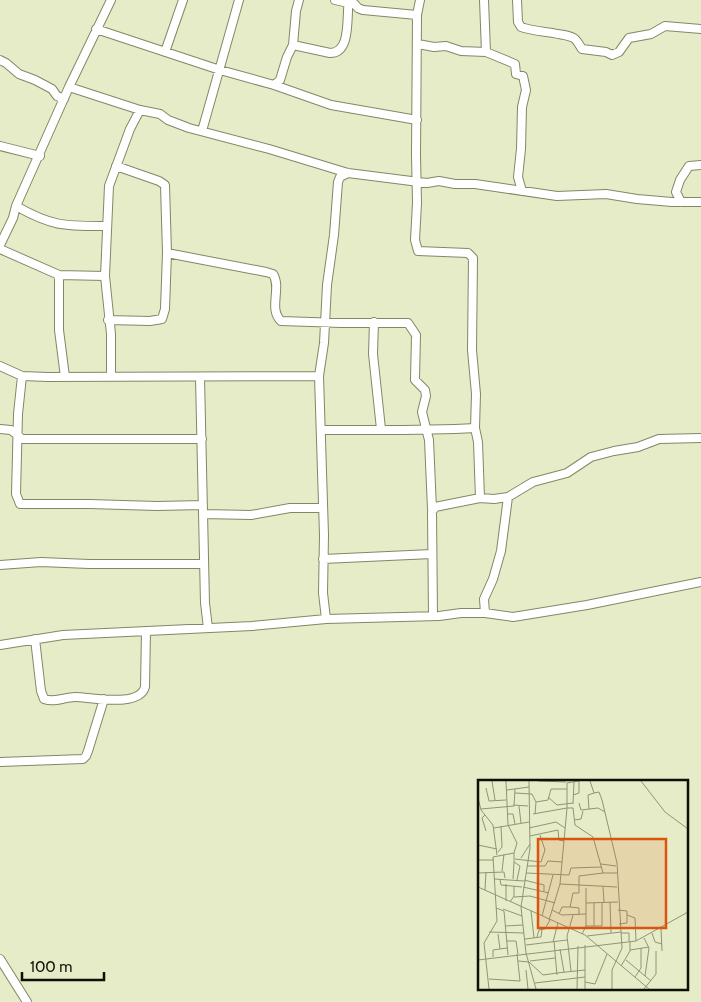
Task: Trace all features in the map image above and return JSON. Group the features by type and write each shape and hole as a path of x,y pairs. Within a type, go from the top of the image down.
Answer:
{"street":[{"path":"0,245 69,87 111,0"},
{"path":"165,52 183,0"},
{"path":"202,131 239,0"},
{"path":"274,85 280,80 293,45 296,11 299,0"},
{"path":"335,0 372,12 417,15"},
{"path":"420,0 417,15 415,240 417,250 468,253 473,258 472,328 476,394 475,428 478,442 480,498"},
{"path":"484,0 486,52"},
{"path":"517,0 517,16 521,27 571,37 576,40 582,49 606,52 613,56 629,38 651,34 661,28 671,26 698,29 701,34"},
{"path":"293,45 322,52 338,52 345,42 349,3"},
{"path":"96,29 331,105 417,120"},
{"path":"418,44 434,47 446,46 461,51 486,52 515,64 516,74 523,76 525,79 526,93 522,107 518,177 522,191"},
{"path":"0,60 19,74 52,89 57,96 64,99"},
{"path":"69,87 140,110 160,114 168,120 202,131 348,173 427,183 439,181 455,184 475,184 557,196 606,194 637,199 701,202"},
{"path":"110,376 110,334 104,276 109,186 130,129 140,110"},
{"path":"0,146 40,156"},
{"path":"681,202 676,192 680,180 690,166 701,165"},
{"path":"108,320 150,321 162,319 165,309 167,253 165,185 160,181 116,166"},
{"path":"326,619 323,593 322,430 319,376 338,182 340,177 348,173"},
{"path":"16,206 38,218 58,225 107,226"},
{"path":"0,249 59,275 104,276"},
{"path":"167,253 271,273 276,279 275,311 279,320 325,323 408,323 416,335 415,378 416,382 425,390 426,396 422,412 429,440 433,616"},
{"path":"59,275 59,330 65,377"},
{"path":"374,322 373,354 381,429"},
{"path":"0,366 22,376 319,376"},
{"path":"22,376 18,414 19,438 16,494 20,504 203,505"},
{"path":"200,377 205,603 208,628"},
{"path":"322,430 381,429 426,431 475,428"},
{"path":"0,429 10,430 19,438 202,439"},
{"path":"432,509 438,506 480,498 508,497 533,482 568,473 591,457 638,447 659,439 701,438"},
{"path":"485,612 484,599 496,570 501,551 508,497"},
{"path":"203,514 251,515 290,508 323,508"},
{"path":"323,559 432,554"},
{"path":"0,565 41,562 204,564"},
{"path":"0,646 63,635 260,626 326,619 433,616 485,612 512,617 533,615 701,582"},
{"path":"35,639 41,691 44,699 49,701 76,697 133,699 144,691 146,631"},
{"path":"0,762 85,758 104,699"},
{"path":"0,960 26,1002"}]}
